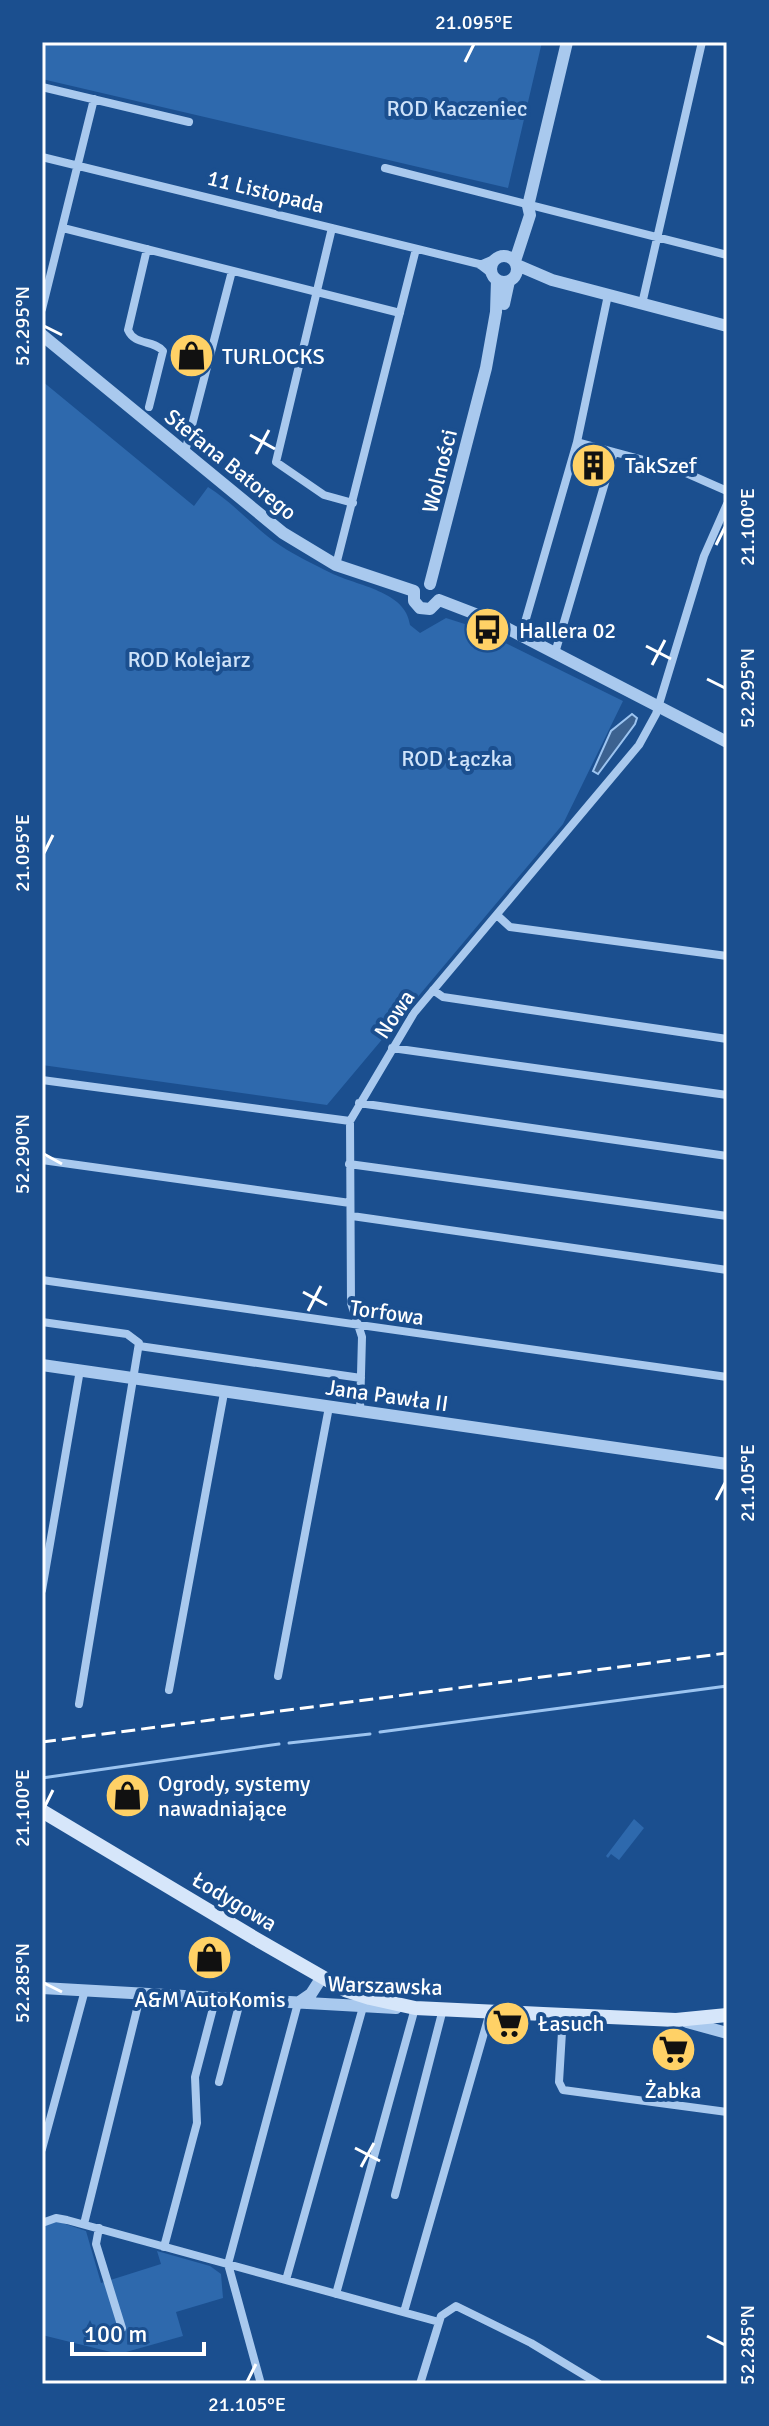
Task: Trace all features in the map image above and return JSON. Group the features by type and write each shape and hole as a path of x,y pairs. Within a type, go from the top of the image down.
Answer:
{"main road":[{"name":"Łodygowa","path":"42,1811 322,1977 370,1998 415,2008"},
{"name":"Warszawska","path":"415,2008 676,2020 727,2015"}],"street":[{"path":"503,278 507,260 530,215 528,205 567,42"},
{"path":"642,304 702,42"},
{"path":"42,87 189,122"},
{"path":"42,309 94,99"},
{"name":"11 Listopada","path":"42,157 480,265 503,278"},
{"path":"385,168 727,255"},
{"path":"63,228 400,313"},
{"path":"332,228 276,462 324,495 353,503"},
{"path":"147,249 128,330 134,339 156,345 163,351 149,407"},
{"path":"336,565 416,249"},
{"path":"503,278 507,260"},
{"path":"480,265 507,260 552,280 727,326"},
{"path":"185,452 232,271"},
{"path":"503,278 552,280"},
{"name":"Wolności","path":"430,584 486,368 502,323 503,278"},
{"path":"521,636 577,442 608,295"},
{"name":"Stefana Batorego","path":"42,335 271,524 336,565 414,591"},
{"path":"577,442 677,469 727,491"},
{"path":"555,653 614,452"},
{"name":"Nowa","path":"360,1411 362,1337 351,1303 350,1121 392,1048 433,990 630,757 655,718 704,556 727,504"},
{"path":"421,584 430,584 438,590 439,600 430,609 420,608 414,601 414,591 421,584"},
{"path":"439,600 521,636 727,742"},
{"path":"498,916 510,927 727,956"},
{"path":"433,990 443,997 727,1039"},
{"path":"392,1048 727,1095"},
{"path":"42,1080 350,1121"},
{"path":"359,1103 727,1156"},
{"path":"42,1160 350,1203"},
{"path":"349,1164 727,1216"},
{"path":"352,1216 727,1270"},
{"name":"Torfowa","path":"42,1280 727,1377"},
{"path":"42,1322 127,1334 139,1346 361,1378"},
{"path":"79,1704 139,1346"},
{"name":"Jana Pawła II","path":"42,1365 727,1464"},
{"path":"42,1590 80,1370"},
{"path":"169,1690 224,1393"},
{"path":"278,1676 329,1407"},
{"path":"261,2384 227,2273 228,2264 298,2003 311,1994 322,1977"},
{"name":"Warszawska","path":"42,1988 415,2008"},
{"path":"42,2149 85,1990"},
{"path":"84,2224 141,1993"},
{"path":"164,2247 197,2123 195,2077 216,1997"},
{"path":"219,2082 241,1998"},
{"path":"286,2280 363,2007"},
{"path":"336,2294 415,2008"},
{"path":"395,2195 443,2009"},
{"path":"404,2312 490,2012"},
{"path":"563,2015 559,2082 563,2090 727,2112"},
{"path":"676,2020 727,2033"},
{"path":"42,2223 56,2218 84,2224 439,2322"},
{"path":"99,2228 96,2244 122,2328"},
{"path":"420,2384 439,2322 452,2306 465,2308 599,2384"}],"green space":[{"name":"ROD Kaczeniec","path":"42,42 542,42 508,188 42,79"},
{"path":"42,381 194,506 208,487 287,550 331,573 390,597 400,604 410,625 420,633 446,618 471,626 623,701 563,824 327,1105 42,1065"},
{"path":"634,1819 644,1828 619,1860 611,1854 608,1858 606,1856"},
{"path":"42,2216 86,2231 101,2283 161,2264 157,2251 210,2266 221,2274 223,2298 176,2312 183,2336 119,2354 42,2335"}],"shaded area":[{"path":"632,714 637,718 635,724 598,774 593,771 611,731"}],"waterway":[{"path":"380,1732 727,1686"},
{"path":"289,1743 370,1734"},
{"path":"42,1778 279,1744"}],"railway":[{"path":"42,1742 727,1653"}],"place":[{"name":"TURLOCKS","path":"191,356"},
{"name":"TakSzef","path":"594,465"},
{"name":"Hallera 02","path":"488,630"},
{"name":"Ogrody, systemy nawadniające","path":"127,1796"},
{"name":"A&M AutoKomis","path":"210,1958"},
{"name":"Łasuch","path":"507,2023"},
{"name":"Żabka","path":"673,2049"}],"park label":[{"name":"ROD Kolejarz","path":"189,659"},
{"name":"ROD Łączka","path":"457,758"}]}
